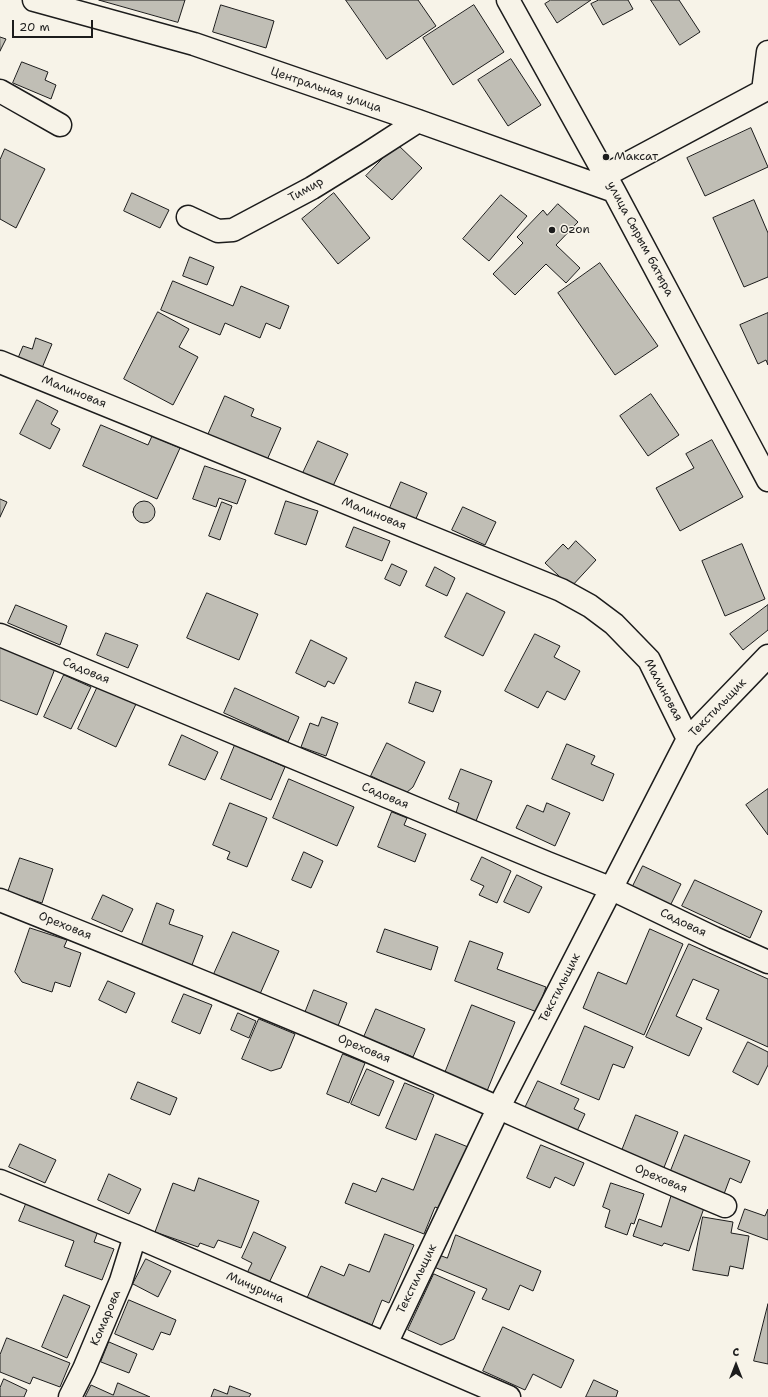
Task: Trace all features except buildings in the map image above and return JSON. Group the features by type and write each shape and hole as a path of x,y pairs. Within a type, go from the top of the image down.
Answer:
{"street":[{"name":"Центральная улица","path":"34,0 194,44 418,121 610,183"},
{"name":"улица Сырым батыра","path":"508,0 610,183 768,480"},
{"path":"610,183 763,91 768,52"},
{"path":"0,91 60,125"},
{"name":"Тимир","path":"188,217 218,231 233,230 312,188 418,121"},
{"name":"Малиновая","path":"0,362 561,590 590,606 614,624 649,660 688,739"},
{"name":"Садовая","path":"0,635 610,888 768,962"},
{"name":"Текстильщик","path":"386,1344 499,1107 610,888 688,739 768,656"},
{"name":"Ореховая","path":"0,900 356,1046 499,1107 629,1166 725,1206"},
{"name":"Мичурина","path":"0,1182 135,1236 509,1397"},
{"name":"Комарова","path":"70,1397 84,1369 121,1281 135,1236"}],"place":[{"name":"Максат","path":"606,157"},
{"name":"Ozon","path":"552,230"}]}
